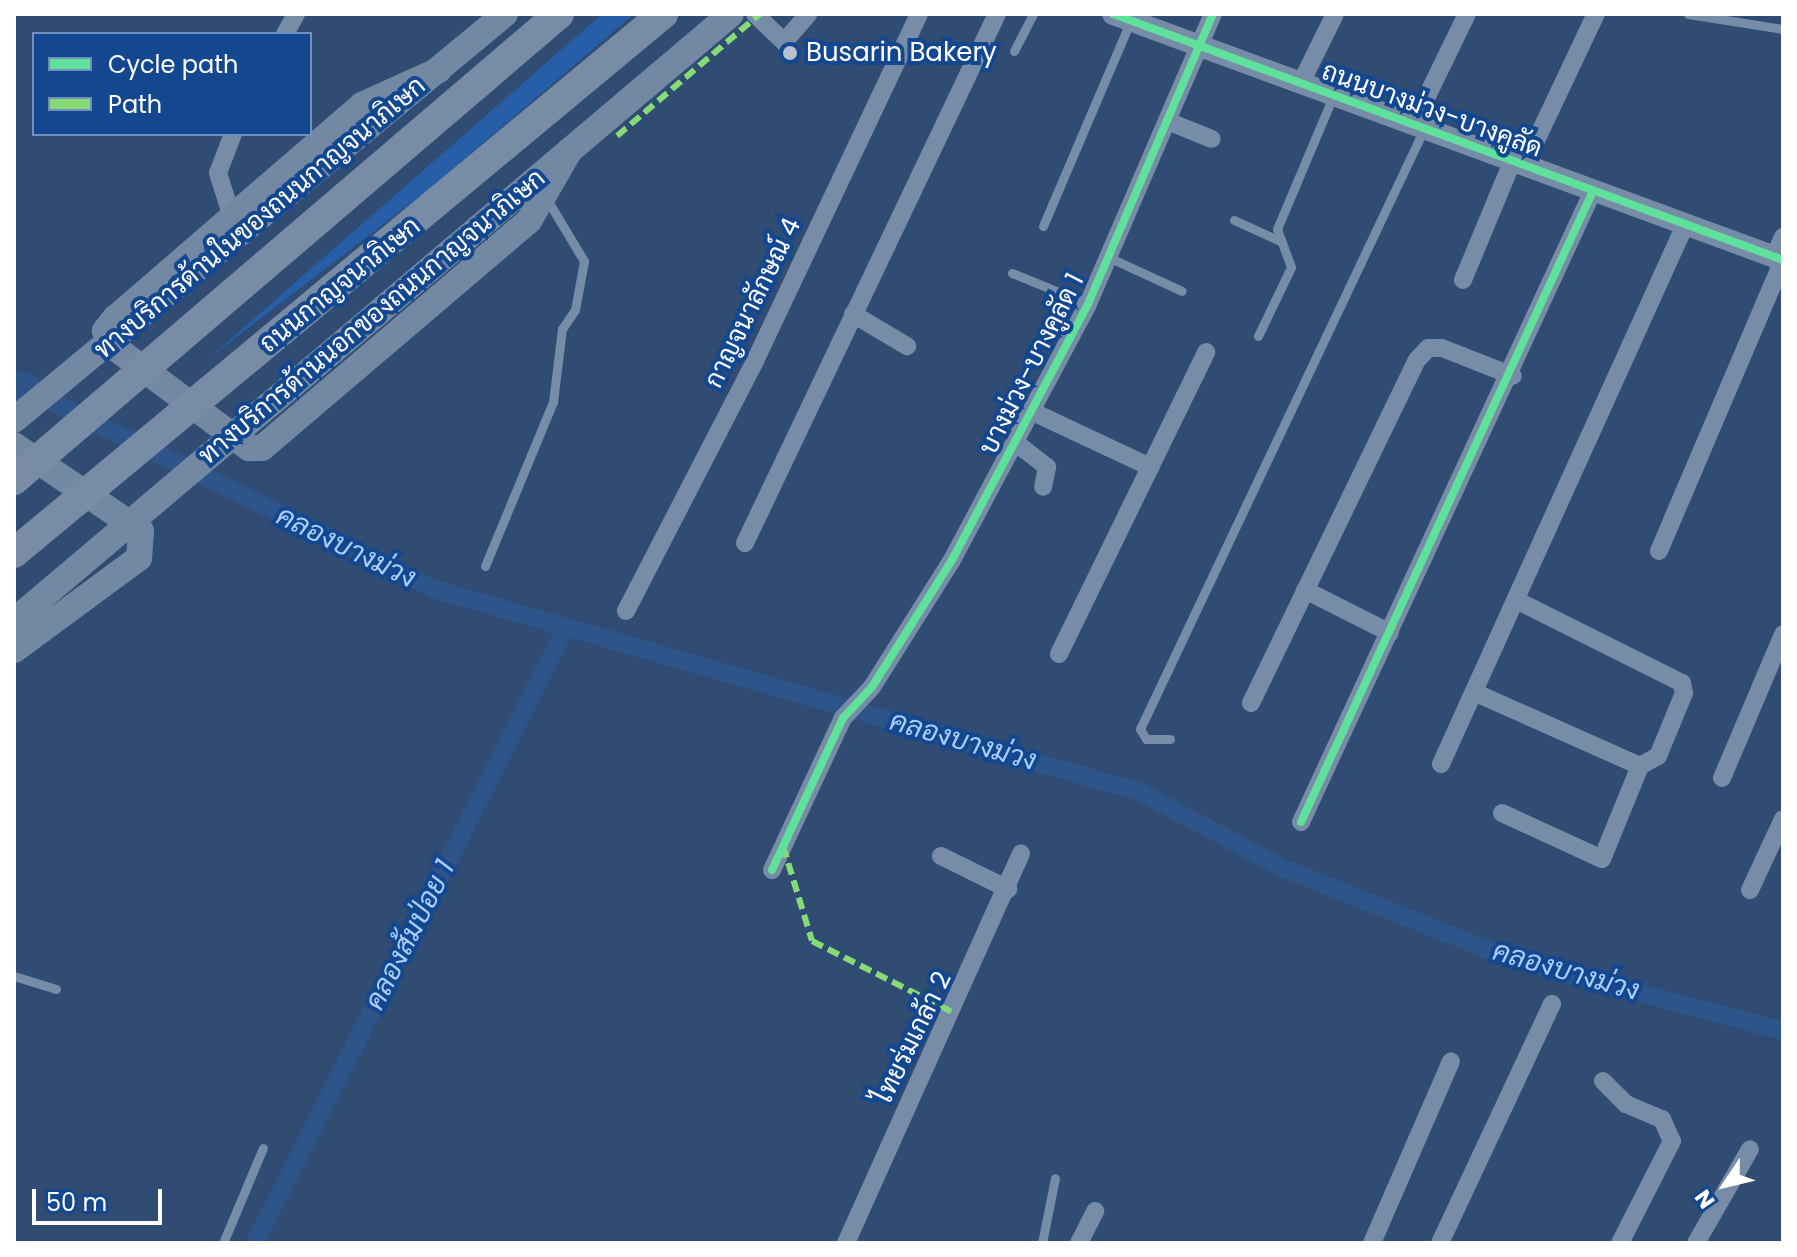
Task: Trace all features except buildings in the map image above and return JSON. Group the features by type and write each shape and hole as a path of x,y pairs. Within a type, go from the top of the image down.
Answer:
{"highway":[{"path":"20,464 188,333 559,14"},
{"name":"ถนนกาญจนาภิเษก","path":"14,553 663,14"}],"main road":[{"name":"ทางบริการด้านในของถนนกาญจนาภิเษก","path":"14,420 147,315 505,14"},
{"name":"ทางบริการด้านนอกของถนนกาญจนาภิเษก","path":"14,621 731,14"},
{"path":"439,70 362,105 231,214 105,331 110,344 249,448 262,448 529,221 542,193 570,150"},
{"path":"14,650 139,558 141,531 20,464"}],"street":[{"path":"286,32 296,14"},
{"path":"755,14 784,42 808,14"},
{"name":"กาญจนาลักษณ์ 4","path":"626,611 755,361 919,14"},
{"path":"745,543 997,14"},
{"name":"บางม่วง-บางคูลัด 1","path":"772,870 843,718 872,687 1015,442 1088,304 1213,14"},
{"path":"1301,83 1335,14"},
{"path":"1420,125 1467,14"},
{"path":"1463,280 1518,164 1596,14"},
{"name":"ถนนบางม่วง-บางคูลัด","path":"1118,16 1420,125 1592,193 1781,253"},
{"path":"1167,121 1212,139"},
{"path":"231,214 218,173 232,136"},
{"path":"1301,822 1513,376 1592,193"},
{"path":"1441,764 1476,693 1685,225"},
{"path":"1659,551 1781,253"},
{"path":"853,314 907,346"},
{"path":"1251,703 1428,348 1513,376"},
{"path":"1059,654 1206,352"},
{"path":"1031,411 1150,467"},
{"path":"1015,442 1047,467 1043,487"},
{"path":"1305,590 1390,633"},
{"path":"1502,813 1602,859 1640,766 1658,756 1684,693 1682,683 1516,600"},
{"path":"1722,778 1783,634"},
{"path":"1476,693 1640,766"},
{"path":"1750,890 1783,819"},
{"name":"ไทยร่มเกล้า 2","path":"846,1243 1008,889 1021,853"},
{"path":"941,856 1008,889"},
{"path":"1440,1243 1552,1004"},
{"path":"1372,1243 1451,1061"},
{"path":"1603,1081 1626,1104 1662,1119 1672,1141 1620,1243"},
{"path":"1696,1243 1750,1149"},
{"path":"1079,1243 1095,1211"}],"lane":[{"path":"1014,51 1033,14"},
{"path":"1688,14 1783,29"},
{"path":"1043,226 1118,16"},
{"path":"1258,336 1291,267 1277,229 1334,94"},
{"path":"1170,739 1146,739 1140,729 1420,125"},
{"path":"485,566 553,402 562,329 575,310 584,261 570,228 542,193"},
{"path":"1234,220 1280,241"},
{"path":"1108,257 1182,291"},
{"path":"1012,273 1088,304"},
{"path":"14,976 56,989"},
{"path":"223,1243 263,1148"},
{"path":"1042,1243 1055,1178"}],"shaded area":[{"path":"602,14 634,14 428,190 209,358"}],"waterway":[{"name":"คลองบางม่วง","path":"14,386 26,389"},
{"name":"คลองบางม่วง","path":"26,389 434,589 1140,792 1281,867 1509,958 1783,1031"},
{"name":"คลองส้มป่อย 1","path":"255,1243 566,627"}],"marked path":[{"path":"617,136 760,14"},
{"path":"783,846 812,941 954,1013"}],"cycle path":[{"path":"1113,14 1783,260"},
{"path":"772,870 843,718 872,687 952,560 1088,304 1213,14"},
{"path":"1301,822 1592,193"}],"place":[{"name":"Busarin Bakery","path":"790,53"}]}
